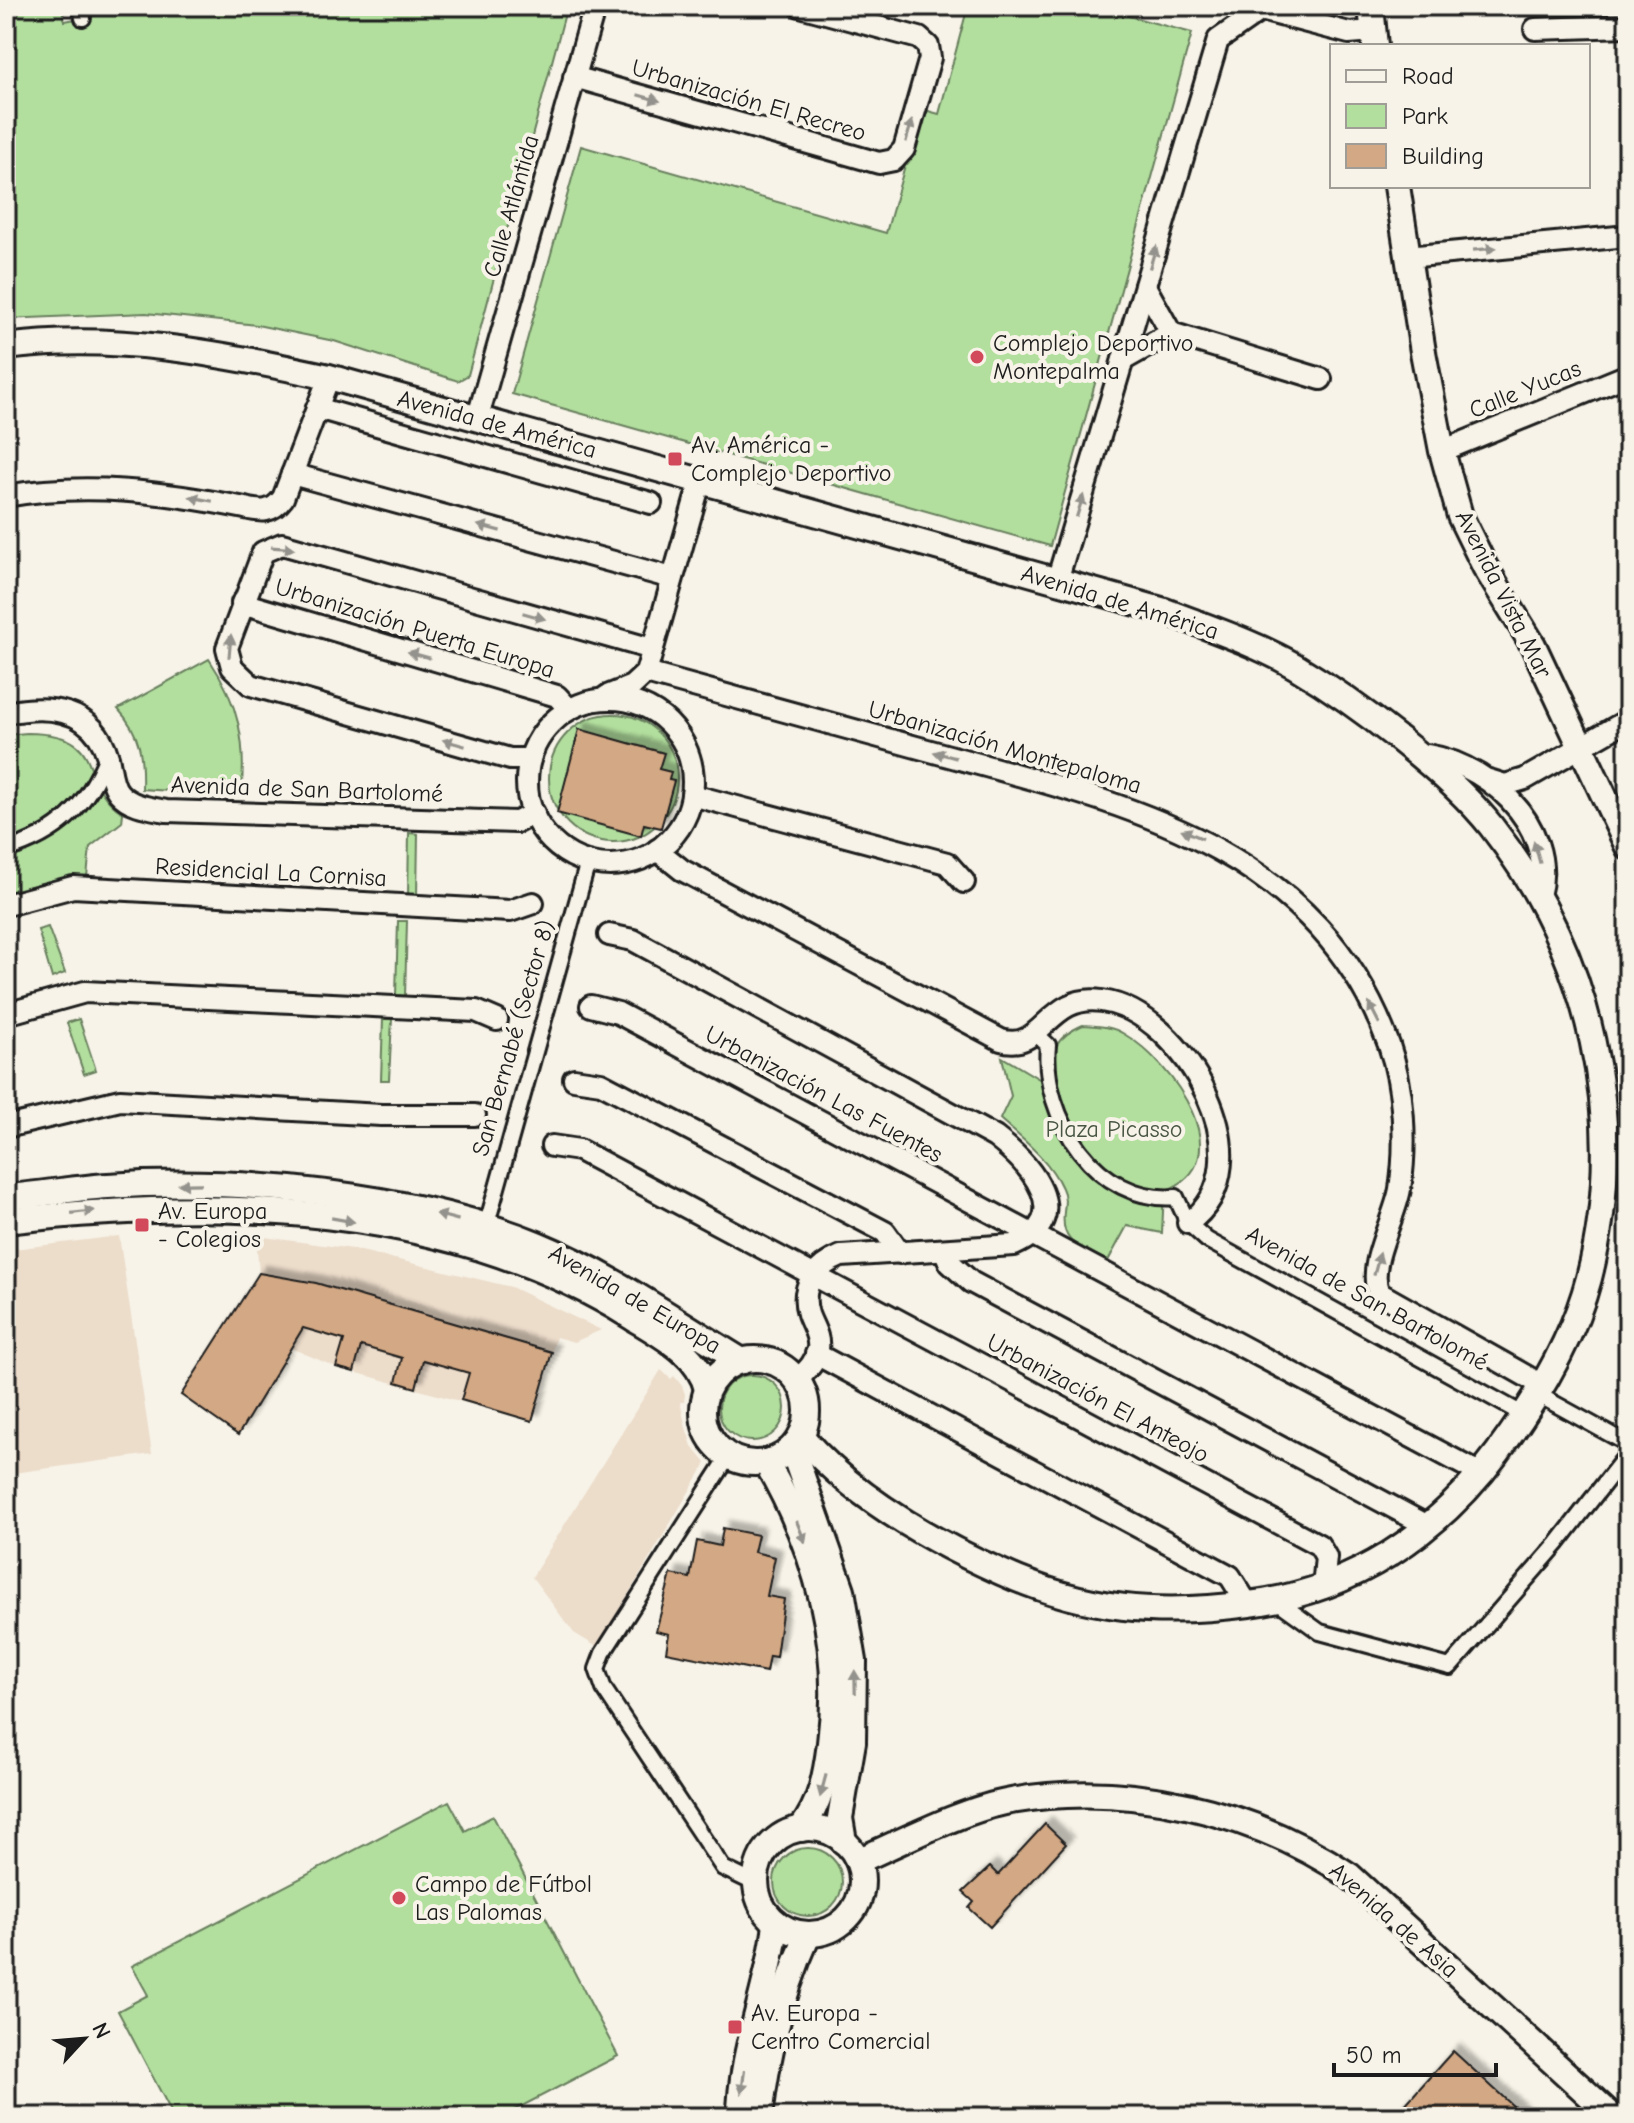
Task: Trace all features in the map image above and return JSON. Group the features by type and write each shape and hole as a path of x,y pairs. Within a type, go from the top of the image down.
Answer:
{"street":[{"name":"Calle Atlántida","path":"477,420 595,6"},
{"name":"Urbanización El Recreo","path":"574,77 879,163 894,160 904,149 930,58 928,46 919,38 800,6"},
{"path":"1057,581 1218,40 1261,10 1374,39 1371,6"},
{"path":"1535,29 1628,26"},
{"name":"Avenida Vista Mar","path":"1397,188 1442,451 1460,516 1485,567 1533,645 1628,847"},
{"path":"1407,257 1628,236"},
{"path":"1145,286 1171,333 1321,379"},
{"path":"1123,360 1171,333"},
{"name":"Avenida de América","path":"6,347 98,344 158,347 247,359 329,377 1165,611 1293,665 1416,754 1488,823 1539,896 1573,975 1596,1047 1605,1161 1589,1280 1534,1398 1481,1474 1428,1526 1383,1560 1323,1588 1277,1601 1170,1613 1105,1606 1051,1592 961,1554 891,1513 796,1442"},
{"name":"Calle Yucas","path":"1442,451 1628,375"},
{"path":"6,496 106,488 188,497 265,511 278,504 329,377"},
{"path":"317,408 651,503"},
{"path":"292,474 672,578"},
{"path":"646,673 658,705 689,755 692,795 676,833 657,850 621,864 588,862 559,847 534,813 528,792 530,759 545,730 569,709 632,686 646,673 701,479"},
{"path":"242,603 263,552 282,544 652,649"},
{"name":"Urbanización Puerta Europa","path":"530,759 510,759 251,685 232,667 227,648 242,603 557,696 569,709"},
{"name":"Urbanización Montepaloma","path":"646,673 1110,800 1210,842 1274,888 1334,947 1355,977 1377,1017 1395,1068 1401,1106 1402,1162 1393,1215 1374,1274 1379,1293 1534,1398"},
{"path":"600,699 616,699 647,707 673,727"},
{"name":"Avenida de San Bartolomé","path":"6,713 44,707 71,714 92,726 107,755 120,794 146,807 166,811 517,822 534,813"},
{"path":"1416,754 1456,760 1505,785 1525,779 1628,720"},
{"path":"6,850 30,843 66,821 95,785 107,755"},
{"path":"1489,779 1518,811 1537,844 1542,883 1539,896"},
{"path":"1518,811 1517,799 1525,779"},
{"path":"692,795 947,863 964,882"},
{"path":"657,850 682,870 1001,1040 1019,1043 1035,1033 1066,1004 1081,999 1105,1001 1151,1025 1188,1062 1211,1103 1221,1136 1223,1159 1220,1182 1212,1201 1188,1223"},
{"name":"San Bernabé (Sector 8)","path":"486,1227 588,862"},
{"name":"Residencial La Cornisa","path":"6,905 73,887 496,911 520,910 533,903"},
{"path":"609,935 633,940 995,1137 1027,1166 1044,1194 1047,1207 1031,1235 1014,1245 841,1256 820,1266 813,1275 806,1303 818,1336 816,1354 797,1380"},
{"path":"6,1014 85,992 476,1011 497,1020"},
{"name":"Urbanización Las Fuentes","path":"591,1006 618,1013 1031,1235"},
{"name":"Avenida de San Bartolomé","path":"1035,1033 1048,1045 1052,1098 1077,1146 1097,1169 1118,1185 1142,1196 1176,1197 1188,1223 1207,1240 1628,1444"},
{"path":"574,1079 601,1083 885,1232 900,1253"},
{"path":"6,1127 120,1100 381,1115 475,1115"},
{"path":"552,1146 579,1150 813,1275"},
{"name":"Avenida de Europa","path":"6,1197 108,1186 202,1184 372,1201 486,1227 578,1262 742,1361"},
{"name":"Avenida de Europa","path":"6,1221 109,1209 193,1208 307,1213 432,1235 489,1250 579,1285 688,1355 704,1375 707,1389"},
{"path":"1031,1235 1481,1474"},
{"name":"Urbanización El Anteojo","path":"944,1250 950,1263 971,1282 1428,1526"},
{"name":"Urbanización El Anteojo","path":"813,1275 1319,1545 1326,1557 1323,1588"},
{"path":"816,1354 1230,1576 1248,1605"},
{"path":"796,1442 766,1462 754,1464 729,1456 717,1447 703,1419 707,1389 727,1367 742,1361 772,1362 797,1380 807,1407 796,1442 815,1513 842,1590 854,1661 853,1742 840,1818 862,1879 854,1909 835,1928 808,1935 776,1924 765,1913 756,1884 758,1864 767,1847 782,1835 801,1829 816,1829 851,1851"},
{"path":"1277,1601 1320,1632 1450,1667 1557,1544 1628,1453"},
{"path":"729,1456 603,1653 597,1669 604,1689 723,1868 756,1884"},
{"path":"766,1462 790,1503 813,1560 826,1610 832,1657 834,1710 827,1770 818,1802 801,1829"},
{"path":"815,1513 821,1499 835,1489 847,1487 864,1493"},
{"name":"Avenida de Asia","path":"851,1851 1010,1801 1091,1796 1169,1803 1251,1825 1316,1853 1350,1876 1613,2117"},
{"path":"740,2117 746,2056 771,1971 776,1924"},
{"path":"760,2117 765,2072 790,1976 808,1935"}],"shaded area":[{"path":"119,1236 152,1454 6,1474 6,1250"},
{"path":"256,1236 353,1249 511,1287 601,1330 574,1342 556,1337 532,1421 336,1367 291,1348 238,1435 181,1395 259,1273"},
{"path":"661,1370 671,1379 674,1376 682,1386 684,1402 680,1402 686,1428 692,1446 706,1463 597,1647 574,1633 532,1577"}],"green space":[{"path":"6,6 61,6 65,21 139,6 567,6 468,375 458,381 334,341 257,325 146,313 6,319"},
{"name":"Complejo Deportivo Montepalma","path":"968,6 1091,6 1192,33 1050,546 512,394 581,146 886,233 921,109 939,114"},
{"path":"209,659 228,692 238,724 243,759 241,796 142,789 139,746 132,728 118,709"},
{"path":"613,714 637,719 658,733 672,754 677,778 672,802 658,823 637,837 613,842 589,837 568,823 554,802 549,778 554,754 568,733 589,719"},
{"path":"6,735 54,735 71,741 82,750 99,787 123,813 122,822 90,847 87,877 6,893"},
{"path":"409,833 418,834 417,896 408,896"},
{"path":"398,921 407,921 405,996 396,995"},
{"path":"48,927 65,973 52,978 38,930"},
{"path":"79,1019 96,1070 84,1074 67,1023"},
{"path":"383,1019 392,1019 389,1080 381,1080"},
{"name":"Plaza Picasso","path":"1083,1025 1115,1029 1143,1047 1179,1088 1192,1112 1199,1136 1199,1158 1187,1177 1164,1191 1162,1233 1127,1226 1108,1261 1069,1239 1064,1223 1064,1194 1057,1178 1034,1150 1000,1119 1011,1096 1002,1057 1041,1080 1053,1079 1057,1046 1066,1034"},
{"path":"752,1375 775,1385 785,1408 775,1431 752,1441 729,1431 719,1408 729,1385"},
{"name":"Campo de Fútbol Las Palomas","path":"449,1801 465,1831 493,1816 618,2056 501,2117 174,2117 118,2011 148,1995 132,1966"},
{"path":"808,1848 832,1858 842,1882 832,1906 808,1916 784,1906 774,1882 784,1858"}],"building":[{"path":"579,729 664,753 659,769 671,772 669,780 674,781 661,828 644,824 641,836 557,813"},
{"path":"259,1273 316,1283 552,1352 532,1421 461,1400 469,1373 423,1360 416,1388 396,1382 402,1358 361,1346 354,1372 336,1367 344,1340 303,1328 238,1435 181,1395"},
{"path":"723,1528 758,1535 754,1552 775,1557 767,1596 784,1599 776,1657 769,1656 766,1672 666,1652 669,1634 656,1631 671,1574 690,1578 697,1541 720,1546"},
{"path":"1045,1824 1066,1844 990,1927 969,1908 974,1902 963,1892 990,1867 998,1875"},
{"path":"1453,2051 1525,2117 1394,2117"}],"place":[{"name":"Complejo Deportivo Montepalma","path":"977,357"},
{"name":"Av. América - Complejo Deportivo","path":"675,459"},
{"name":"Av. Europa - Colegios","path":"142,1225"},
{"name":"Campo de Fútbol Las Palomas","path":"399,1898"},
{"name":"Av. Europa - Centro Comercial","path":"735,2027"}]}
